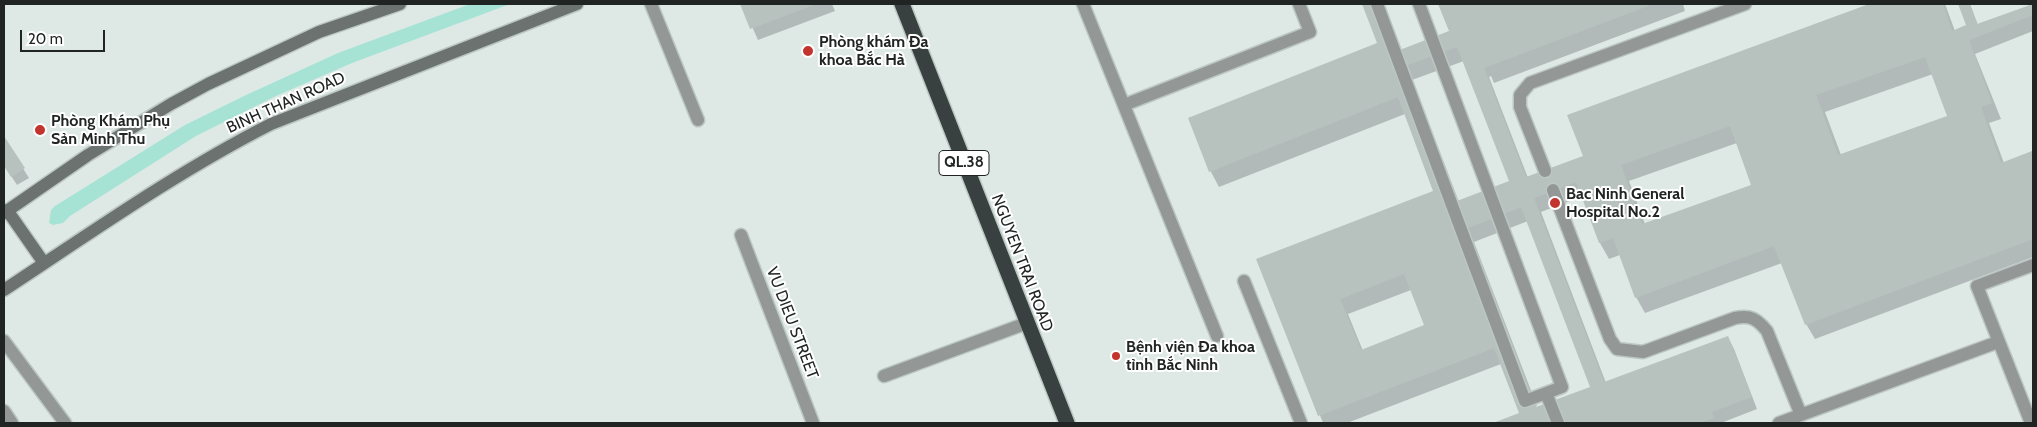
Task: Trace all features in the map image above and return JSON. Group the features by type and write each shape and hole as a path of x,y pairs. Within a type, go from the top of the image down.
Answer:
{"highway":[{"name":"NGUYEN TRAI ROAD","path":"902,4 1067,423"}],"main road":[{"path":"44,263 6,212 88,155 185,96 319,32 380,7 400,4"},
{"name":"BINH THAN ROAD","path":"4,290 159,187 229,145 271,124 577,4"}],"street":[{"path":"651,4 698,120"},
{"path":"1083,4 1216,336"},
{"path":"1124,105 1310,32 1299,4"},
{"path":"1377,4 1525,401 1562,387 1419,4"},
{"path":"1545,171 1520,107 1520,94 1530,83 1729,7 1745,4"},
{"path":"1553,190 1610,339 1618,349 1643,352 1735,318 1747,316 1757,320 1767,331 1800,415"},
{"name":"VU DIEU STREET","path":"741,235 813,423"},
{"path":"2031,423 1977,286 2033,265"},
{"path":"1244,281 1300,423"},
{"path":"884,376 1027,323"},
{"path":"4,341 65,423"},
{"path":"1779,423 1998,342"},
{"path":"1546,393 1558,423"},
{"path":"4,411 12,423"}],"green space":[{"path":"470,4 510,4 352,63 276,96 196,136 70,216 63,223 53,225 49,223 51,210 55,206 185,125 338,53"}],"building":[{"path":"740,4 816,4 750,29"},
{"path":"1362,4 1378,4 1397,51 1449,31 1438,4 1653,4 1484,68 1526,177 1583,156 1567,115 1869,4 1943,4 1952,31 1966,25 1958,4 1969,4 1977,24 2033,4 2033,15 1969,40 1992,103 1981,107 2001,163 2032,151 2033,154 2033,239 1805,325 1774,246 1635,298 1613,238 1599,243 1576,182 1534,198 1604,382 1728,336 1752,397 1712,412 1714,418 1700,423 1493,423 1519,413 1494,348 1318,416 1256,259 1433,191 1398,97 1209,172 1188,118 1377,43","holes":["1457,47 1509,181 1457,201 1405,66","1925,57 1947,116 1838,155 1816,95","1730,126 1751,185 1642,224 1621,165","1521,207 1590,387 1536,407 1468,228","1404,274 1424,325 1361,350 1340,299"]},
{"path":"4,136 25,168 11,177 4,166"}],"place":[{"name":"Phòng khám Đa khoa Bắc Hà","path":"808,51"},
{"name":"Phòng Khám Phụ Sản Minh Thu","path":"40,130"},
{"name":"Bac Ninh General Hospital No.2","path":"1555,203"},
{"name":"Bệnh viện Đa khoa tỉnh Bắc Ninh","path":"1116,356"}]}
